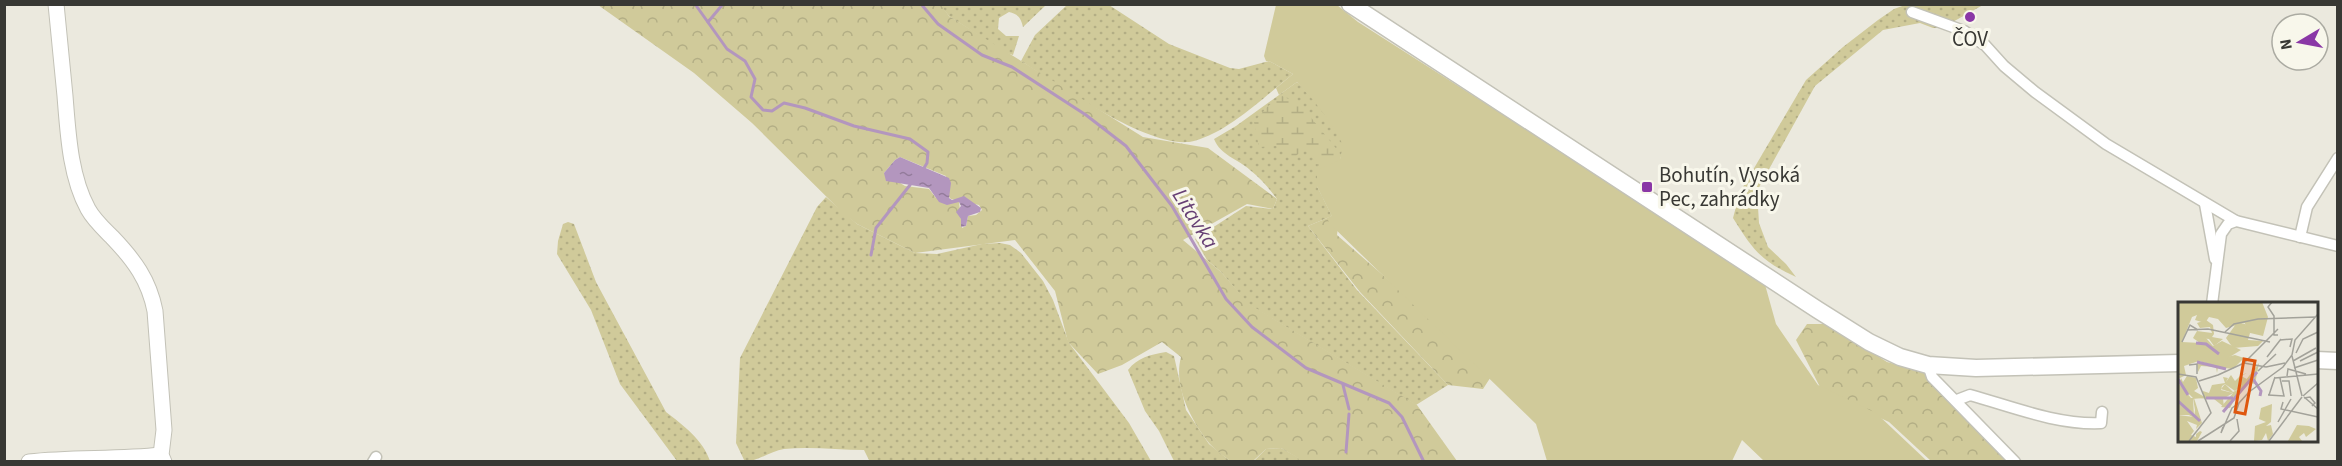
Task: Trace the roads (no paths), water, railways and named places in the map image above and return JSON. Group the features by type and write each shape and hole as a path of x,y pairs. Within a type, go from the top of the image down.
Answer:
{"main road":[{"path":"1350,4 1869,342 1900,357 1928,364 1976,368 2178,363"},
{"path":"2318,360 2337,361"}],"street":[{"path":"29,462 63,458 162,458 164,430 155,311 151,292 144,275 132,258 88,210 73,161 67,123 56,4"},
{"path":"1912,12 1964,31 1985,45 2027,86 2106,144 2205,204 2236,221 2337,246"},
{"path":"2300,237 2307,207 2337,158"},
{"path":"2205,204 2213,255 2217,262"},
{"path":"2212,302 2224,228 2236,221"},
{"path":"1928,364 1932,377 1957,400 2015,462"},
{"path":"1957,400 1970,395 2065,422 2084,424 2101,423 2102,412"}],"water":[{"path":"900,157 949,178 951,183 949,198 952,200 964,196 981,208 980,212 968,216 966,226 961,227 961,219 956,212 961,206 959,202 947,205 939,202 929,188 886,181 884,173"}],"waterway":[{"path":"695,4 727,49 745,61 755,79 751,97 763,110 772,111 784,103 805,108 854,126 910,139 928,152 924,168"},
{"path":"708,22 723,4"},
{"name":"Litavka","path":"921,4 938,24 982,55 1012,67 1086,115 1126,146 1172,206 1226,299 1252,327 1306,368 1389,403 1402,417 1424,462"},
{"path":"871,255 876,228 910,185"},
{"path":"1343,385 1349,409"},
{"path":"1346,452 1349,414"}],"place":[{"name":"ČOV","path":"1970,17"},
{"name":"Bohutín, Vysoká Pec, zahrádky","path":"1647,187"}]}
